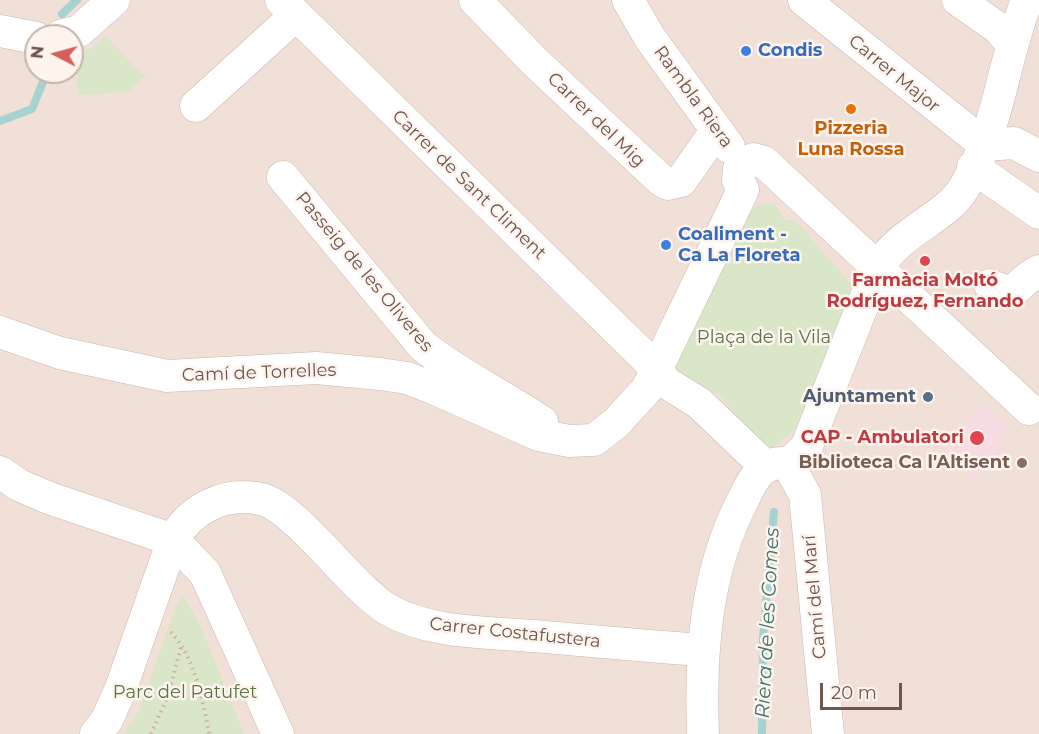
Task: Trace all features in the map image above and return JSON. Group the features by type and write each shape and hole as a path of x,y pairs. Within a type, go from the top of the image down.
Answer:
{"street":[{"path":"73,24 114,0"},
{"name":"Carrer del Mig","path":"475,0 544,70 660,180 668,184 681,181 716,131"},
{"name":"Rambla Riera","path":"628,0 650,38 716,131 752,175 877,269 1029,409"},
{"name":"Carrer Major","path":"804,0 979,156 1039,213"},
{"path":"703,734 702,650 712,585 724,542 753,480 806,447 877,269 900,239 957,198 979,156 1024,26 999,28 958,0"},
{"path":"196,106 289,7"},
{"name":"Carrer de Sant Climent","path":"289,7 657,369"},
{"path":"0,31 24,33"},
{"path":"979,156 1014,143 1039,156"},
{"path":"752,175 657,369 665,382 699,403 776,465"},
{"name":"Passeig de les Oliveres","path":"283,177 423,346 439,359 507,397 569,441"},
{"path":"990,285 1006,293 1013,291 1030,275 1039,272"},
{"name":"Camí de Torrelles","path":"0,332 60,353 167,376 316,368 407,378 539,435 569,441 594,440 605,434 639,400 657,369"},
{"name":"Camí del Marí","path":"776,465 805,495 828,734"},
{"path":"0,472 20,485 49,498 173,540 205,573 278,734"},
{"name":"Carrer Costafustera","path":"173,540 181,526 208,505 222,499 262,499 274,504 288,515 378,602 416,622 476,631 702,650"},
{"path":"96,734 107,720 121,688 173,540"}],"path":[{"path":"168,628 182,644 198,686 209,734"},
{"path":"151,734 167,699 182,644"}],"shaded area":[{"path":"0,0 1039,0 1039,734 0,734"},
{"name":"CAP - Ambulatori","path":"982,404 1008,426 993,459 973,481 941,450"}],"green space":[{"path":"105,36 141,73 146,74 128,92 78,95 77,84 84,84 84,51 92,48"},
{"name":"Plaça de la Vila","path":"763,203 775,205 785,220 793,220 803,229 858,292 801,424 768,452 720,395 672,371 748,215 752,209"},
{"name":"Parc del Patufet","path":"183,594 201,627 244,734 124,734 138,713 176,606"}],"waterway":[{"path":"62,14 77,0"},
{"path":"0,121 32,109 42,84"},
{"name":"Riera de les Comes","path":"762,734 763,638 774,512"}],"place":[{"name":"Condis","path":"746,51"},
{"name":"Pizzeria Luna Rossa","path":"851,109"},
{"name":"Coaliment - Ca La Floreta","path":"666,245"},
{"name":"Farmàcia Moltó Rodríguez, Fernando","path":"925,261"},
{"name":"Ajuntament","path":"928,397"},
{"name":"CAP - Ambulatori","path":"977,438"},
{"name":"Biblioteca Ca l'Altisent","path":"1022,463"}]}
